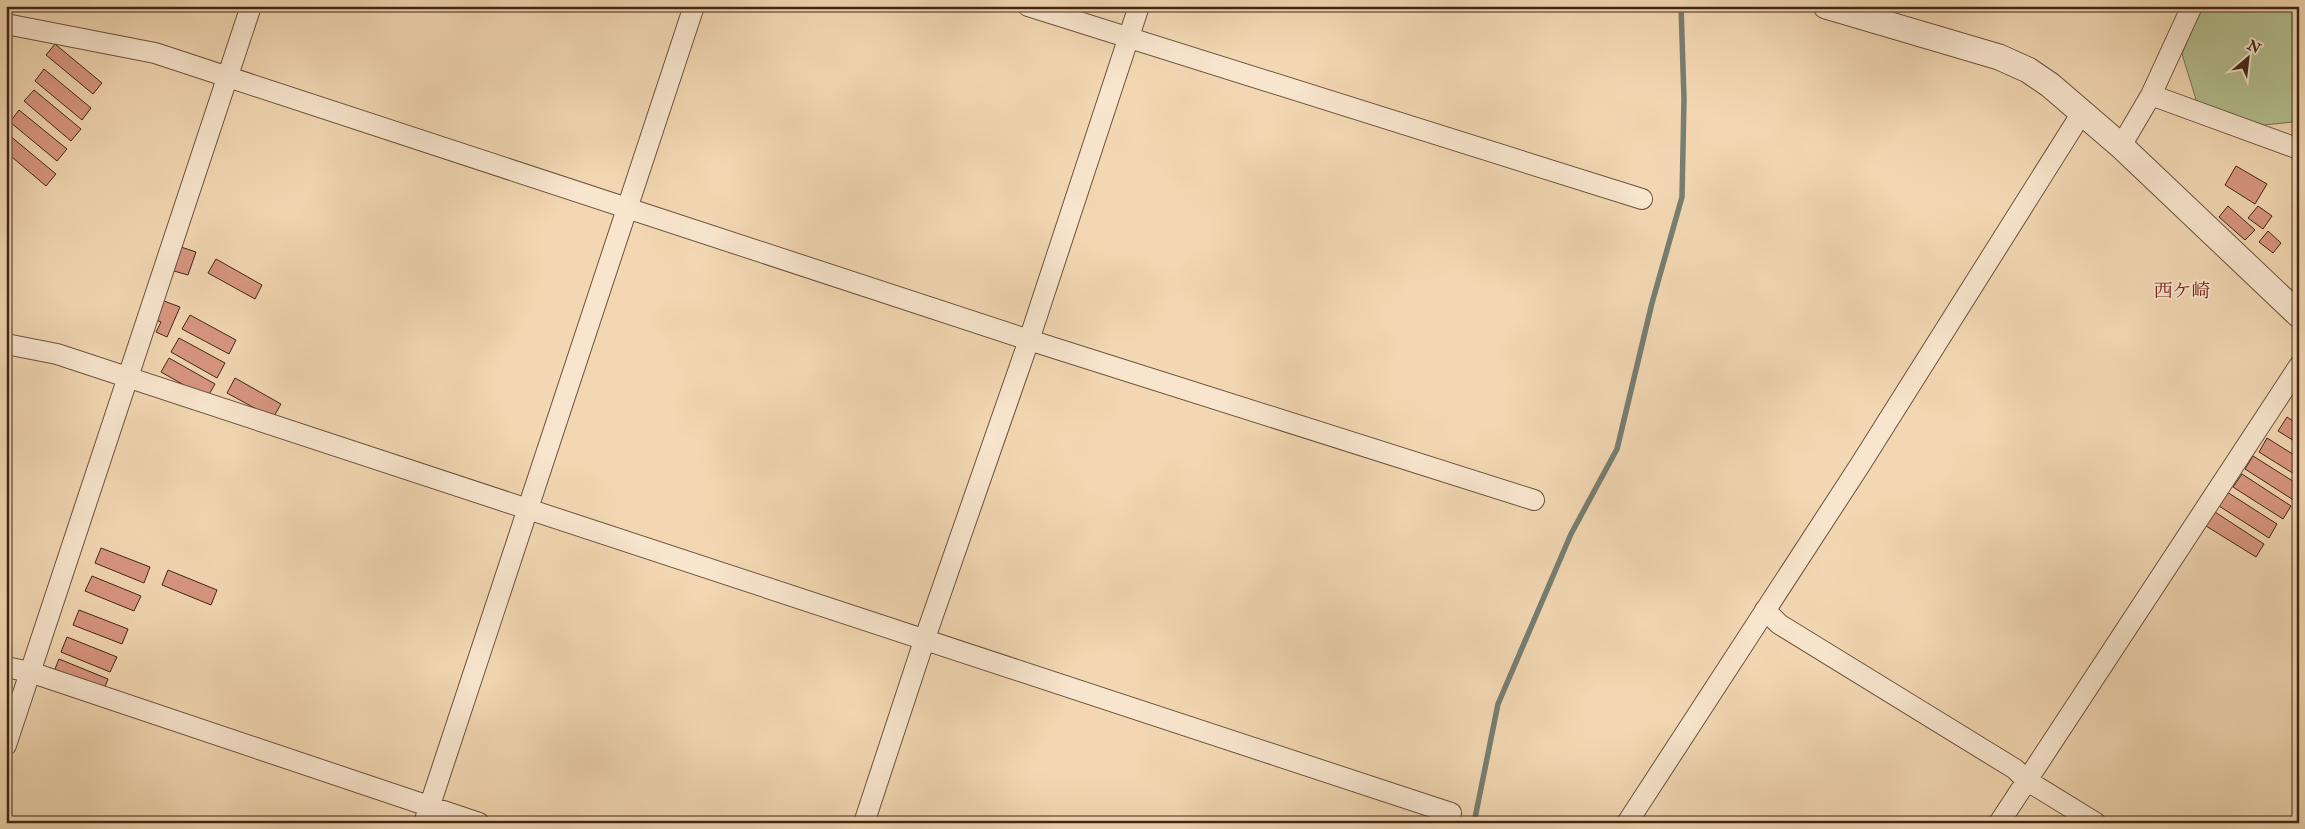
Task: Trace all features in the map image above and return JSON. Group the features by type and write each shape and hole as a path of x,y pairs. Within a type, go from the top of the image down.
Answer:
{"street":[{"path":"6,745 251,6"},
{"path":"426,814 694,6"},
{"path":"1028,6 1642,199"},
{"path":"864,823 925,638 1030,340 1139,6"},
{"path":"1826,6 1999,57 2028,70 2050,84 2121,146 2299,315"},
{"path":"2121,146 2151,95 2192,6"},
{"path":"6,24 155,52 1030,340 1534,500"},
{"path":"2151,95 2299,149"},
{"path":"1628,823 1866,456 2083,111"},
{"path":"6,344 57,354 925,638 1451,814"},
{"path":"1999,823 2299,366"},
{"path":"1765,610 1779,624 2096,823"},
{"path":"6,667 30,672 426,814 479,823"}],"green space":[{"path":"2202,6 2299,6 2299,90 2296,92 2293,122 2264,125 2198,106 2182,54"}],"building":[{"path":"55,44 102,83 93,94 46,55"},
{"path":"44,69 91,108 82,120 35,81"},
{"path":"34,90 81,129 71,141 24,101"},
{"path":"19,110 67,149 57,161 10,122"},
{"path":"9,135 56,174 46,186 6,152 6,138"},
{"path":"2236,166 2267,184 2255,204 2225,185"},
{"path":"2228,206 2255,230 2245,240 2219,217"},
{"path":"2258,206 2272,216 2263,229 2248,218"},
{"path":"2268,231 2281,243 2273,253 2259,242"},
{"path":"181,247 196,252 188,275 174,271"},
{"path":"216,259 262,285 255,299 208,273"},
{"path":"164,301 180,307 167,337 156,332 161,322 156,320"},
{"path":"190,315 236,340 229,354 182,329"},
{"path":"179,338 225,363 217,378 171,352"},
{"path":"169,358 215,384 207,398 161,372"},
{"path":"235,378 281,404 273,418 227,393"},
{"path":"2287,417 2299,425 2299,444 2278,431"},
{"path":"2267,438 2299,458 2299,477 2259,452"},
{"path":"2253,456 2299,485 2299,495 2295,501 2245,469"},
{"path":"2242,474 2291,506 2283,519 2233,487"},
{"path":"2227,492 2277,524 2269,538 2219,506"},
{"path":"2215,512 2264,544 2256,557 2206,526"},
{"path":"101,548 150,567 144,583 95,563"},
{"path":"168,570 217,590 211,605 162,585"},
{"path":"92,576 141,596 134,611 85,591"},
{"path":"79,610 128,629 122,644 73,625"},
{"path":"67,637 117,657 110,672 61,652"},
{"path":"59,659 108,679 102,694 53,674"}],"waterway":[{"path":"1474,823 1498,704 1571,534 1617,449 1652,303 1682,197 1684,99 1681,6"}],"district":[{"name":"西ケ崎","path":"2182,291"}]}
